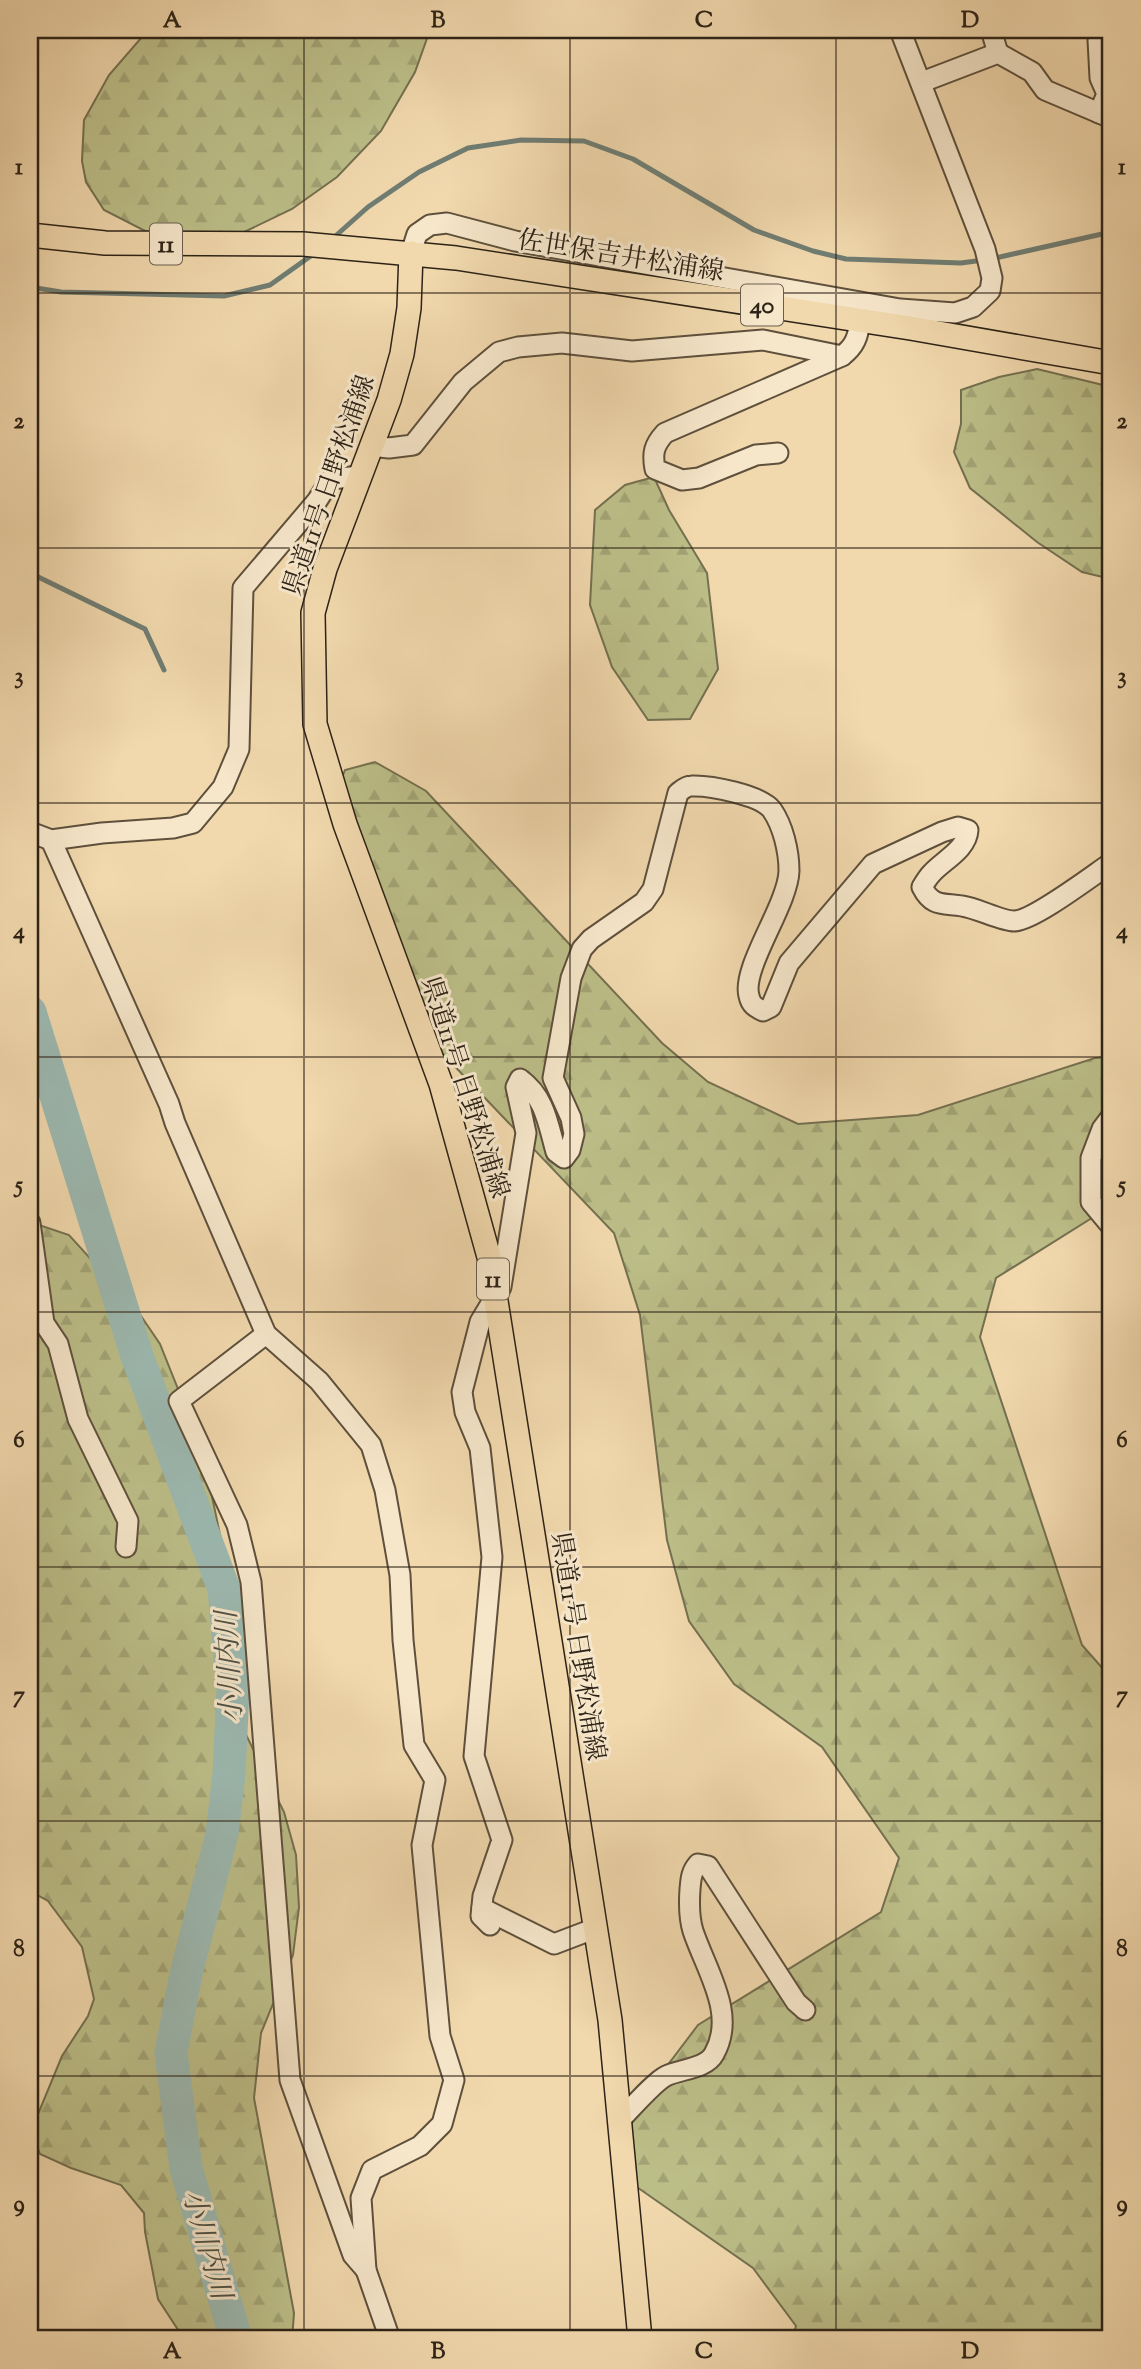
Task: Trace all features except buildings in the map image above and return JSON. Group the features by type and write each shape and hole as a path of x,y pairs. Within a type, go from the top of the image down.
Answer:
{"main road":[{"name":"11","path":"30,235 106,243 303,244 411,253"},
{"name":"佐世保吉井松浦線","path":"411,253 860,321 1111,363"},
{"name":"県道11号 日野松浦線","path":"411,253 409,308 402,354 389,400 325,569 313,613 314,724 345,824 441,1084 489,1257 610,2020 640,2339"}],"street":[{"path":"411,253 417,234 430,225 447,223 515,241 900,309 955,313 973,307 990,291 992,278 985,249 900,30"},
{"path":"991,30 998,53 1032,72 1045,90 1105,115 1107,94 1100,78 1098,40"},
{"path":"922,82 998,53"},
{"path":"778,453 756,455 699,478 682,480 654,469 652,454 655,444 665,433 842,356 853,348 860,321"},
{"path":"371,446 389,448 413,445 463,382 499,352 518,347 562,344 632,351 762,340 842,356"},
{"path":"30,832 51,840 102,832 173,828 194,823 223,787 239,749 243,588 317,501 331,479 360,476"},
{"path":"596,1928 554,1944 486,1917 483,1896 502,1840 474,1756 492,1557 480,1448 465,1412 462,1392 480,1322 501,1287 526,1133 516,1087 520,1079 531,1087 545,1110 556,1152 564,1158 574,1134 572,1118 553,1078 570,978 582,948 644,902 653,890 678,793 688,786 722,789 754,799 771,807 780,827 789,858 788,881 750,975 748,994 752,1005 763,1011 771,1007 789,963 873,864 942,832 958,827 968,830 967,838 947,861 931,873 922,887 927,897 940,905 964,906 1015,921 1036,913 1111,863"},
{"path":"51,840 169,1104 265,1334 319,1381 371,1445 385,1490 400,1575 403,1640 414,1745 435,1780 422,1845 440,2036 454,2080 442,2124 420,2146 372,2170 361,2198 366,2270 390,2339"},
{"path":"1111,1117 1102,1129 1091,1157 1091,1202 1111,1226"},
{"path":"30,1223 44,1323 58,1344 78,1419 128,1521 126,1547"},
{"path":"265,1334 179,1401 237,1525 251,1582 290,2080 353,2255 366,2270"},
{"path":"620,2120 664,2076 694,2067 712,2058 722,2038 723,2021 713,1981 692,1929 689,1903 692,1871 698,1864 708,1866 796,2002 805,2010"}],"green space":[{"path":"148,30 430,30 415,72 381,131 337,177 292,209 242,233 149,233 104,210 86,182 82,161 84,120 109,75"},
{"path":"1037,369 1111,389 1111,579 1082,572 1037,542 970,488 954,452 961,424 961,390 999,377"},
{"path":"654,477 669,510 707,573 718,669 690,719 648,720 612,667 590,605 595,510 625,485"},
{"path":"375,762 426,791 662,1043 708,1082 798,1124 918,1115 1095,1058 1111,1057 1111,1206 996,1278 980,1337 1082,1645 1111,1678 1111,2339 792,2339 796,2326 753,2268 631,2183 621,2147 633,2111 698,2025 881,1912 899,1858 822,1747 734,1684 689,1621 667,1540 640,1315 614,1233 419,1029 335,795 345,770"},
{"path":"30,1222 69,1235 137,1310 160,1344 202,1449 222,1544 215,1626 225,1692 284,1812 296,1855 299,1907 293,1955 261,2033 254,2098 294,2313 292,2339 184,2339 158,2299 144,2213 121,2185 40,2154 31,2131 62,2056 88,2016 94,1999 82,1947 48,1901 30,1891"}],"waterway":[{"path":"331,240 368,207 419,172 468,148 521,140 584,141 633,159 754,230 813,251 846,259 961,263 991,259 1111,232"},
{"path":"30,287 61,292 224,296 270,285 315,253"},
{"path":"30,573 145,629 164,670"},
{"name":"小川内川","path":"30,1012 137,1356 224,1589 233,1691 229,1774 222,1834 186,1974 171,2053 186,2168 236,2339"}]}
